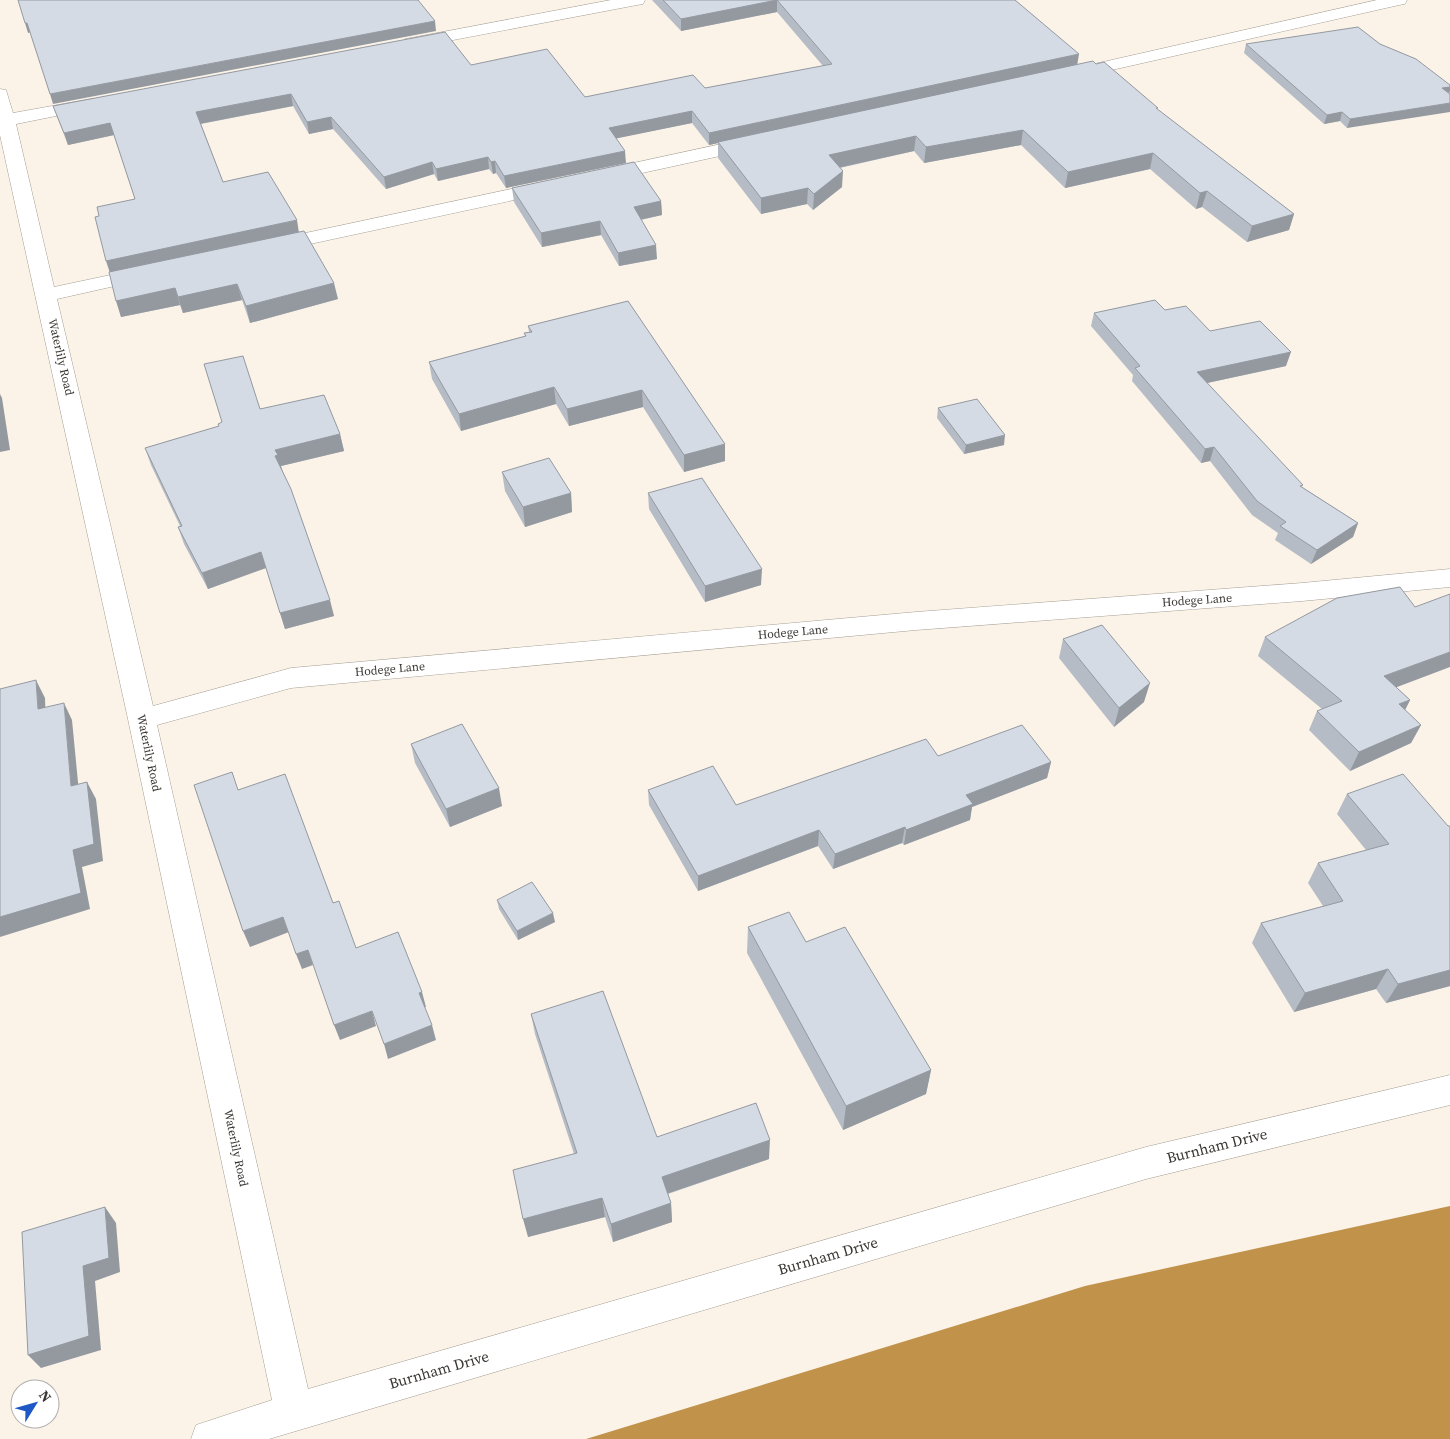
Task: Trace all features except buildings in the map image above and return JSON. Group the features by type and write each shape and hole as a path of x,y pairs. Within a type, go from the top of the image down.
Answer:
{"street":[{"path":"395,46 637,0"},
{"path":"1054,78 1399,0"},
{"path":"3,107 104,102"},
{"name":"Waterlily Road","path":"3,107 142,719 294,1412"},
{"path":"260,249 773,138"},
{"path":"47,295 163,270"},
{"name":"Hodege Lane","path":"142,719 291,678 916,621 1302,592 1450,578"},
{"name":"Burnham Drive","path":"210,1439 294,1412 1146,1163 1450,1090"}],"shaded area":[{"path":"1450,1206 1450,1439 586,1439 1085,1286"}]}
